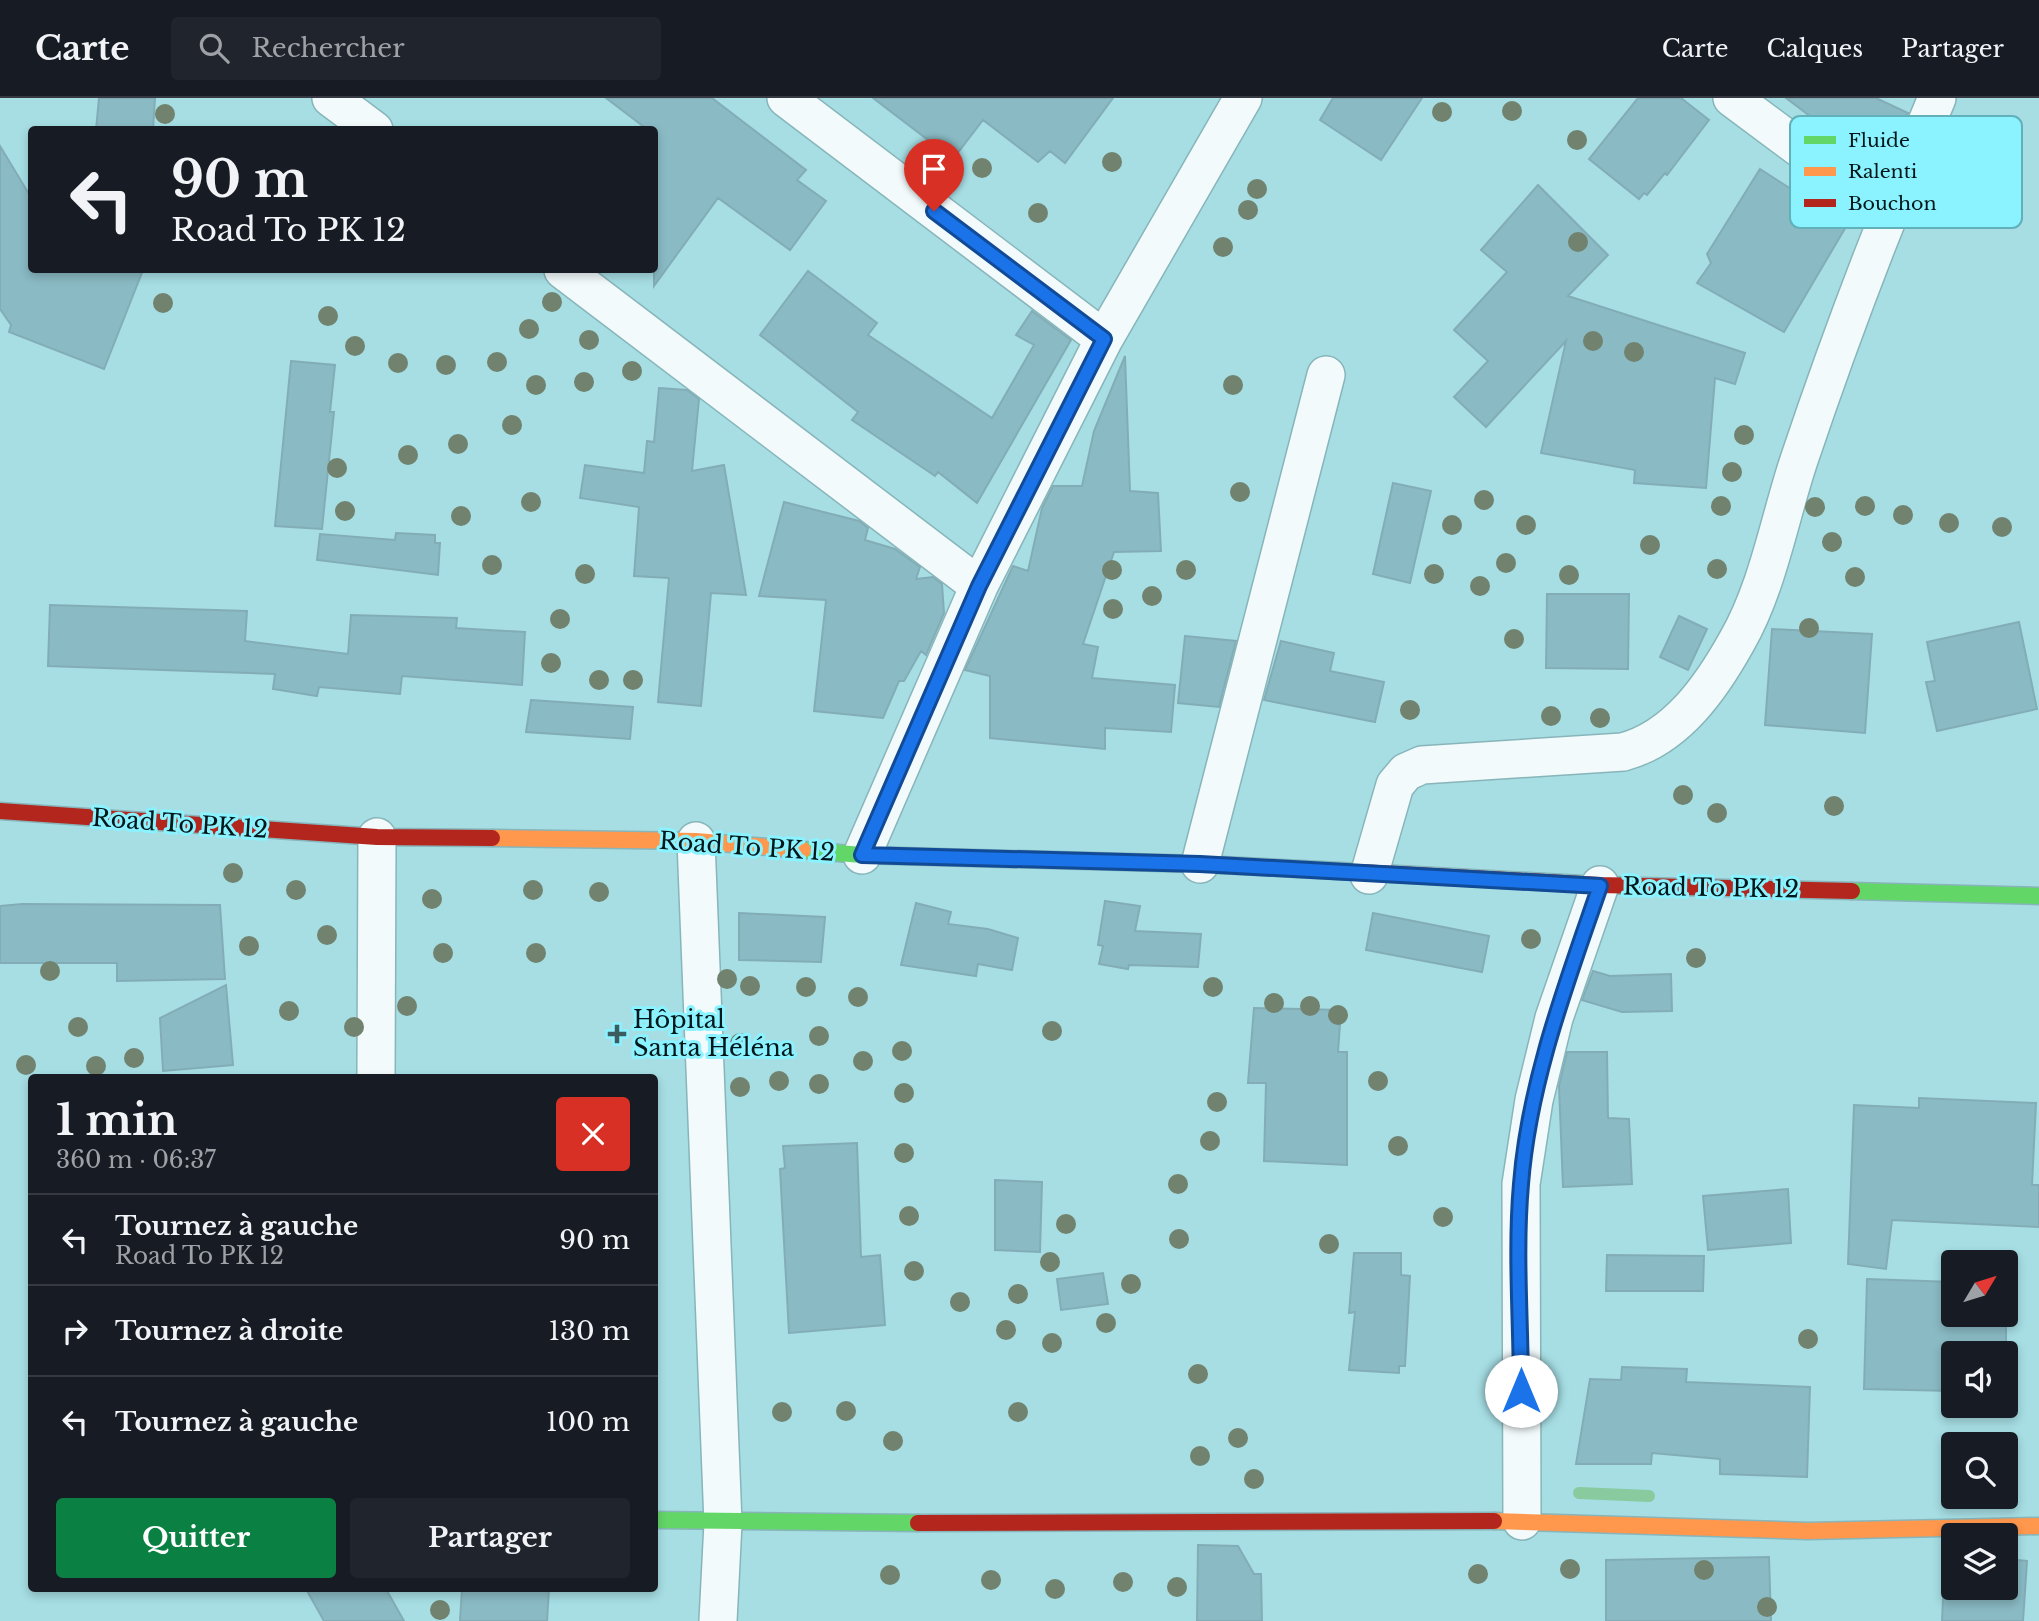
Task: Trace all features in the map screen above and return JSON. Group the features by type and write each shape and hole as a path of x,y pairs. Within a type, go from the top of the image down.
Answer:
{"main road":[{"name":"Road To PK 12","path":"0,811 377,837 696,841 862,855 1200,864 1600,886 2039,896"},
{"path":"658,1520 723,1523 1522,1521 1808,1531 2039,1526"}],"street":[{"path":"331,98 369,126"},
{"path":"786,98 1104,339"},
{"path":"862,855 979,586 1104,339 1243,98"},
{"path":"1732,98 1790,141"},
{"path":"1929,116 1937,98"},
{"path":"1369,875 1395,785 1406,772 1422,765 1623,752 1646,746 1669,731 1710,685 1738,640 1756,598 1799,460 1883,228"},
{"path":"567,273 979,586"},
{"path":"1200,864 1326,375"},
{"path":"376,1074 377,837"},
{"path":"696,841 723,1523 718,1621"},
{"path":"1522,1521 1521,1184 1534,1100 1554,1018 1600,886"}],"building":[{"path":"99,98 155,98 153,126 96,126"},
{"path":"606,98 712,98 806,170 797,180 826,201 790,250 718,198 654,286 654,273 658,273 658,126 643,126"},
{"path":"873,98 1113,98 1065,163 1050,151 1038,162 983,120 953,159"},
{"path":"1333,98 1422,98 1381,160 1320,120"},
{"path":"1638,98 1681,98 1709,120 1667,175 1665,173 1647,195 1644,193 1639,199 1589,159"},
{"path":"1786,98 1876,98 1908,113 1907,116 1810,116"},
{"path":"0,146 28,192 28,273 142,273 104,369 9,332 11,325 0,309"},
{"path":"1760,169 1790,188 1790,228 1845,228 1784,332 1697,283 1711,263 1707,254"},
{"path":"1538,185 1608,255 1568,296 1745,353 1735,384 1715,378 1706,488 1634,483 1635,470 1541,453 1566,341 1486,427 1454,397 1488,361 1454,330 1507,272 1481,250"},
{"path":"808,271 877,323 868,335 992,418 1034,345 1016,335 1032,311 1071,340 977,503 938,472 935,476 852,420 858,412 760,335"},
{"path":"1125,356 1130,491 1158,493 1161,551 1114,552 1083,644 1098,647 1092,678 1175,685 1171,732 1105,728 1105,749 990,738 990,676 965,670 1013,566 1028,571 1042,508 1053,486 1082,486 1094,431"},
{"path":"291,361 335,365 330,412 334,412 322,529 275,526"},
{"path":"659,388 687,390 699,399 692,471 724,465 746,595 711,593 701,706 658,702 669,578 634,576 639,507 580,498 585,465 644,473 647,441 654,442"},
{"path":"1393,483 1431,491 1410,583 1373,574"},
{"path":"784,502 859,521 868,528 865,540 895,549 920,567 916,579 933,577 942,584 944,613 926,655 921,651 904,681 899,681 883,718 814,711 826,600 759,596"},
{"path":"396,533 435,535 435,543 440,543 438,575 317,560 320,534 395,540"},
{"path":"1547,594 1629,594 1628,669 1546,668"},
{"path":"50,605 247,611 245,641 348,654 351,615 457,618 456,628 525,632 522,685 402,676 400,694 319,687 317,696 273,689 275,674 48,666"},
{"path":"1679,616 1707,629 1688,670 1660,657"},
{"path":"2019,622 2037,709 1937,731 1926,682 1935,681 1927,642"},
{"path":"1772,629 1872,634 1865,733 1765,725"},
{"path":"1185,636 1236,641 1219,707 1178,703"},
{"path":"1281,641 1334,653 1330,671 1384,682 1375,722 1264,700"},
{"path":"531,700 633,707 630,739 526,732"},
{"path":"1105,901 1140,906 1135,931 1201,934 1198,967 1129,965 1128,969 1099,964 1103,946 1098,945"},
{"path":"916,903 951,912 948,924 988,929 1018,938 1012,970 978,964 976,976 901,965"},
{"path":"220,905 225,979 117,981 117,963 0,963 0,906"},
{"path":"739,913 825,917 821,962 739,960"},
{"path":"1373,913 1489,936 1482,972 1366,950"},
{"path":"1593,971 1610,976 1671,974 1672,1011 1622,1012 1582,1000"},
{"path":"226,985 233,1065 163,1071 160,1018"},
{"path":"1254,1008 1341,1010 1338,1052 1347,1052 1347,1165 1264,1161 1266,1083 1248,1083"},
{"path":"1567,1052 1607,1052 1608,1118 1629,1119 1632,1184 1563,1187 1559,1086"},
{"path":"1919,1098 2036,1103 2032,1185 2039,1185 2039,1227 1892,1220 1886,1269 1848,1264 1854,1105 1919,1108"},
{"path":"857,1143 861,1257 880,1255 885,1325 789,1333 780,1169 785,1168 783,1146"},
{"path":"995,1180 1042,1182 1040,1252 995,1250"},
{"path":"1788,1189 1791,1243 1708,1250 1703,1196"},
{"path":"1354,1253 1401,1253 1401,1275 1410,1276 1405,1366 1399,1366 1399,1373 1349,1370 1355,1312 1349,1313"},
{"path":"1607,1255 1704,1256 1703,1291 1606,1291"},
{"path":"1103,1273 1108,1304 1061,1310 1057,1279"},
{"path":"1867,1279 1941,1282 1941,1327 2006,1327 2006,1341 1941,1341 1941,1391 1864,1389"},
{"path":"1622,1367 1687,1369 1686,1382 1810,1387 1807,1477 1720,1474 1720,1459 1652,1453 1651,1464 1576,1464 1590,1379 1621,1380"},
{"path":"1198,1545 1238,1546 1254,1574 1261,1574 1262,1621 1197,1621"},
{"path":"1769,1557 1771,1621 1606,1621 1606,1560"},
{"path":"2018,1560 2027,1561 2023,1621 1942,1621 1943,1600 2018,1600"},
{"path":"308,1592 388,1592 404,1621 324,1621"},
{"path":"462,1592 549,1592 547,1621 460,1621"}],"waterway":[{"path":"1579,1493 1649,1496"}],"traffic: fast":[{"path":"803,850 862,855 1200,864 1360,872"},
{"path":"1852,891 2039,896"},
{"path":"658,1520 918,1523"}],"traffic: slow":[{"path":"492,838 696,841 803,850"},
{"path":"1494,1521 1808,1531 2039,1526"}],"traffic: jam":[{"path":"0,811 377,837 492,838"},
{"path":"1360,872 1600,885 1852,891"},
{"path":"918,1523 1494,1521"}],"place":[{"name":"Hôpital Santa Héléna","path":"617,1034"}],"route":[{"path":"934,211 1104,339 979,586 862,855 1200,864 1600,886 1554,1018 1534,1100 1521,1184 1521,1391"}]}
